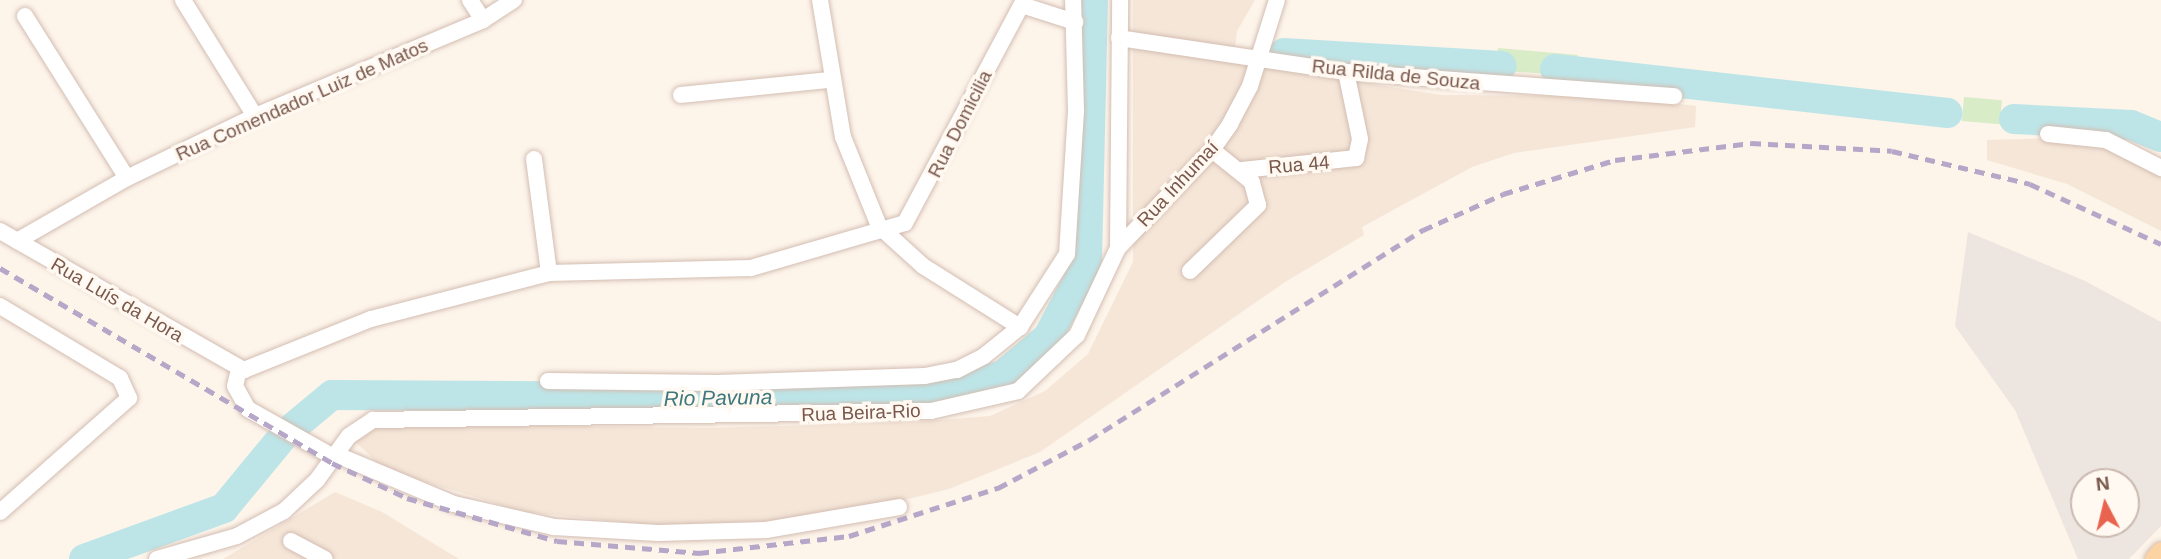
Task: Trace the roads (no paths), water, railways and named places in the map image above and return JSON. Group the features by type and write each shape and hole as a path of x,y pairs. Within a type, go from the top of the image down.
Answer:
{"main road":[{"path":"2155,559 2161,552"}],"street":[{"path":"183,0 255,116"},
{"path":"470,0 483,20"},
{"name":"Rua Comendador Luiz de Matos","path":"17,242 127,178 255,116 483,20 514,0"},
{"path":"820,0 829,80 852,163 879,226 923,266 1020,327"},
{"path":"548,381 925,376 957,370 984,356 1020,327 1067,254 1074,204 1073,0"},
{"name":"Rua Beira-Rio","path":"157,559 260,525 303,494 362,425 397,418 777,416 931,411 976,404 1018,391 1046,370 1077,335 1118,248 1120,0"},
{"name":"Rua Inhumaí","path":"1118,248 1212,150 1241,104 1278,0"},
{"path":"1023,2 1075,22"},
{"name":"Rua Domicilia","path":"237,369 371,320 548,274 751,268 879,226 905,223 920,204 1023,2"},
{"path":"25,16 127,178"},
{"name":"Rua Rilda de Souza","path":"1119,38 1346,72 1674,96"},
{"name":"Rua 44","path":"1242,170 1356,158 1360,139 1346,72"},
{"path":"681,95 829,80"},
{"path":"2048,134 2106,140 2161,168"},
{"path":"1191,271 1258,205 1256,190 1242,170 1212,150"},
{"path":"534,159 548,274"},
{"name":"Rua Luís da Hora","path":"0,231 237,369"},
{"path":"0,306 120,378 129,390 127,405 0,512"},
{"path":"237,369 235,386 240,400 268,420 336,457 454,504 554,527 658,533 766,530 899,507"},
{"path":"291,541 323,559"}],"waterway":[{"name":"Rio Pavuna","path":"84,559 224,508 285,434 332,395 771,397 945,390 1003,375 1048,337 1087,263 1093,0"},
{"path":"1284,53 1502,66"},
{"path":"1555,69 1948,113"},
{"path":"2014,119 2131,125 2161,137"}],"railway":[{"path":"0,268 332,463 407,498 557,541 699,553 849,536 998,488 1089,440 1423,230 1503,194 1615,160 1751,143 1892,151 2030,184 2161,244"}]}
